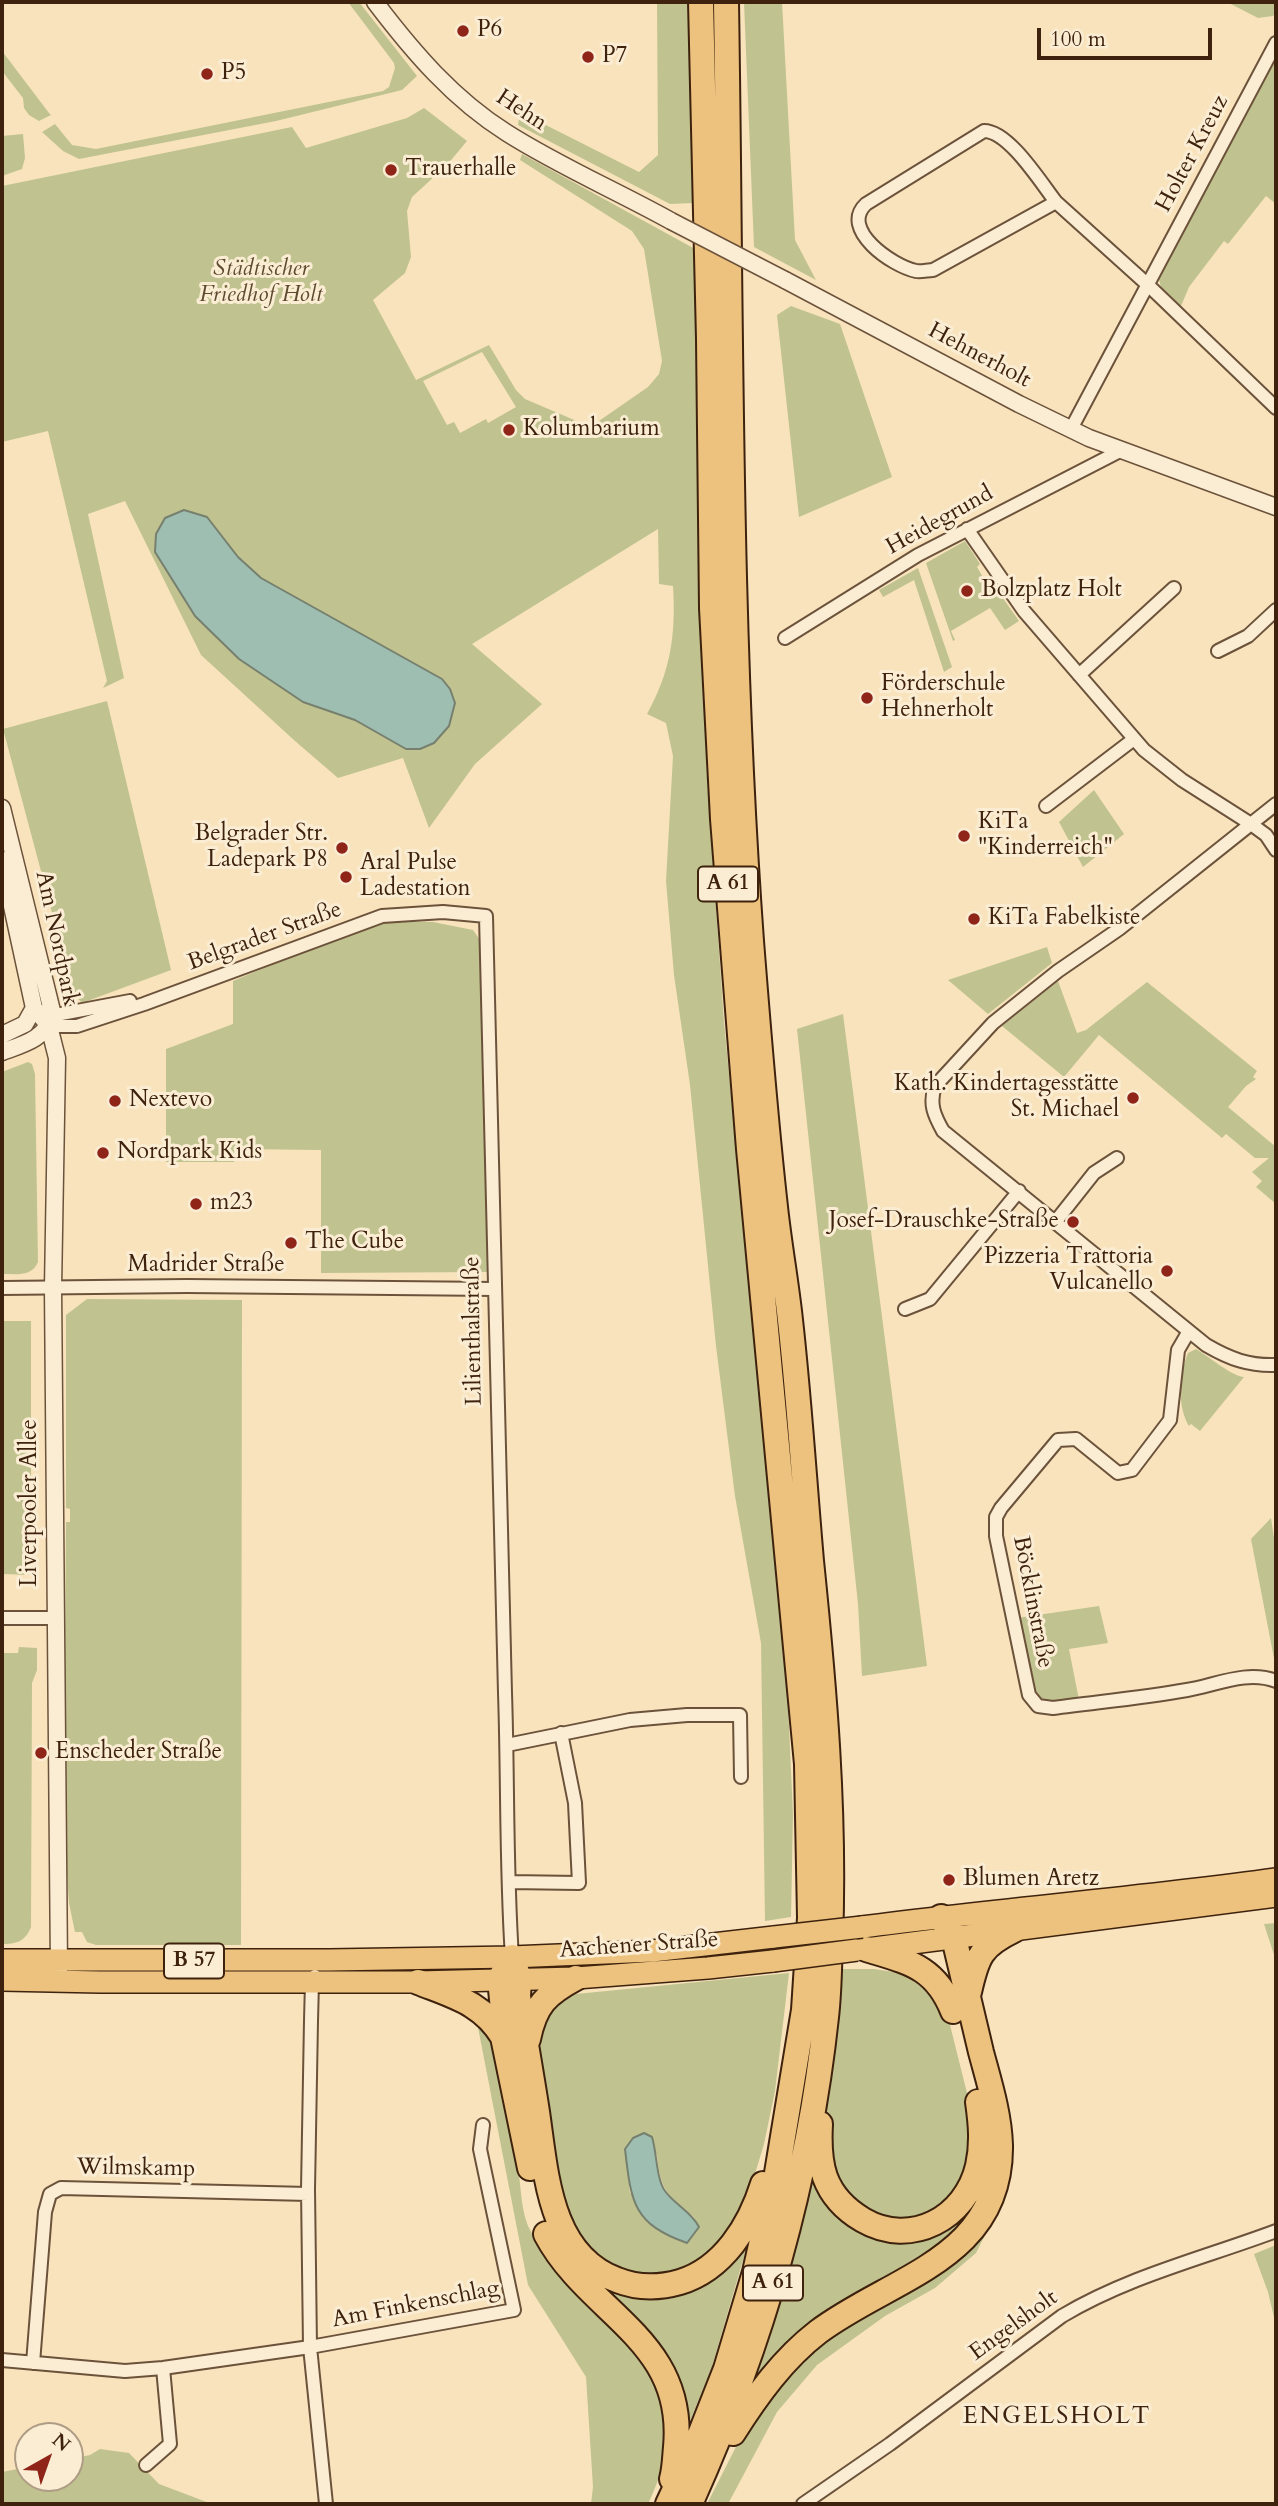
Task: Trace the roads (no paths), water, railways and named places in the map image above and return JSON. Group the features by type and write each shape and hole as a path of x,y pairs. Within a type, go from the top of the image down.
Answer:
{"highway":[{"name":"A 61","path":"678,2504 698,2440 736,2339 755,2272 777,2173 804,2010 810,1918 807,1764 748,1149 723,819 712,608 701,2"},
{"name":"A 61","path":"678,2504 737,2395 780,2260 806,2142 821,2056 827,2011 832,1886 831,1812 822,1663 790,1318 765,1107 742,815 730,441 726,2"},
{"path":"678,2504 785,2361 834,2320 937,2263 967,2236 988,2203 998,2174 998,2124 961,2005 982,1951 1014,1930"},
{"path":"821,2056 819,2150 824,2175 834,2194 851,2213 875,2227 896,2232 921,2230 943,2219 963,2200 975,2178 982,2132 961,2005 945,1931"},
{"path":"862,1942 928,1972 947,1995 961,2005"},
{"path":"510,1972 519,1996 548,2184 558,2221 573,2248 606,2276 634,2286 667,2285 682,2281 710,2267 731,2246 752,2213 760,2192 792,2084"},
{"path":"509,2069 510,1972"},
{"path":"527,2046 530,2027 540,2005 555,1989 576,1978"},
{"path":"418,1982 476,2007 495,2022 503,2037 538,2213 544,2231 567,2269 648,2349 660,2366 674,2396 678,2419 674,2472 678,2504"}],"main road":[{"name":"Aachener Straße","path":"2,1980 59,1971 329,1960 576,1978 695,1970 773,1961 862,1942 1276,1879"},
{"name":"Aachener Straße","path":"945,1931 1014,1930 1276,1896"},
{"name":"Aachener Straße","path":"2,1960 59,1971 312,1982 418,1982 774,1937 862,1942"}],"street":[{"name":"Hehn","path":"375,2 434,74 505,132 671,221"},
{"name":"Holter Kreuz","path":"1071,429 1276,43"},
{"path":"1056,202 933,270 916,271 879,253 857,221 858,211 866,204 984,131 990,131 1004,138 1056,202 1148,285 1276,408"},
{"name":"Hehnerholt","path":"671,221 1071,429 1120,451 1276,507"},
{"name":"Heidegrund","path":"785,638 918,555 1120,451"},
{"path":"967,528 1024,611 1134,739 1182,780 1266,835 1276,850"},
{"path":"1079,675 1174,587"},
{"path":"1218,651 1248,636 1276,610"},
{"path":"1046,806 1134,739"},
{"path":"1276,804 1119,929 1058,971 993,1023 935,1086 931,1097 932,1109 943,1131 1189,1331 1226,1357 1249,1365 1276,1365"},
{"name":"Am Nordpark","path":"2,808 7,898 44,1017"},
{"name":"Am Nordpark","path":"2,1052 38,1037 44,1017 6,868"},
{"name":"Belgrader Straße","path":"44,1017 76,1026 144,1004 382,916 443,912 486,916"},
{"name":"Lilienthalstraße","path":"486,916 507,1745 510,1972"},
{"name":"Belgrader Straße","path":"44,1017 133,1000 144,1004"},
{"name":"Am Nordpark","path":"2,1035 44,1017"},
{"name":"Liverpooler Allee","path":"44,1017 56,1049 53,1288 54,1618 59,1971"},
{"path":"56,1049 61,1036 76,1026"},
{"path":"1056,1221 1094,1173 1117,1158"},
{"path":"905,1309 930,1299 1019,1191"},
{"name":"Madrider Straße","path":"2,1288 187,1286 495,1289"},
{"name":"Böcklinstraße","path":"1189,1331 1178,1350 1170,1420 1132,1470 1118,1473 1076,1439 1058,1440 996,1517 996,1536 1029,1695 1038,1706 1053,1708 1187,1690 1244,1677 1263,1676 1276,1681"},
{"path":"2,1618 54,1618"},
{"path":"507,1745 630,1720 740,1714 741,1777"},
{"path":"509,1882 579,1883 575,1803 561,1734"},
{"path":"312,1982 329,1960"},
{"name":"Am Finkenschlag","path":"312,1982 308,2194 310,2347 326,2504"},
{"name":"Am Finkenschlag","path":"310,2347 514,2310 480,2149 483,2125"},
{"name":"Wilmskamp","path":"33,2362 45,2212 50,2194 61,2188 308,2194"},
{"name":"Engelsholt","path":"803,2504 1084,2302 1125,2283 1276,2231"},
{"path":"2,2360 125,2371 310,2347"},
{"path":"146,2465 170,2444 163,2368"}],"place":[{"name":"P6","path":"463,31"},
{"name":"P7","path":"588,57"},
{"name":"P5","path":"207,74"},
{"name":"Trauerhalle","path":"391,170"},
{"name":"Kolumbarium","path":"509,430"},
{"name":"Bolzplatz Holt","path":"967,591"},
{"name":"Förderschule Hehnerholt","path":"867,698"},
{"name":"KiTa \"Kinderreich\"","path":"964,836"},
{"name":"Belgrader Str. Ladepark P8","path":"342,848"},
{"name":"Aral Pulse Ladestation","path":"346,877"},
{"name":"KiTa Fabelkiste","path":"974,919"},
{"name":"Kath. Kindertagesstätte St. Michael","path":"1133,1098"},
{"name":"Nextevo","path":"115,1101"},
{"name":"Nordpark Kids","path":"103,1153"},
{"name":"m23","path":"196,1204"},
{"name":"Josef-Drauschke-Straße","path":"1073,1222"},
{"name":"The Cube","path":"291,1243"},
{"name":"Pizzeria Trattoria Vulcanello","path":"1167,1271"},
{"name":"Enscheder Straße","path":"41,1753"},
{"name":"Blumen Aretz","path":"949,1880"}],"district":[{"name":"ENGELSHOLT","path":"1057,2417"}],"park label":[{"name":"Städtischer Friedhof Holt","path":"261,283"}]}
